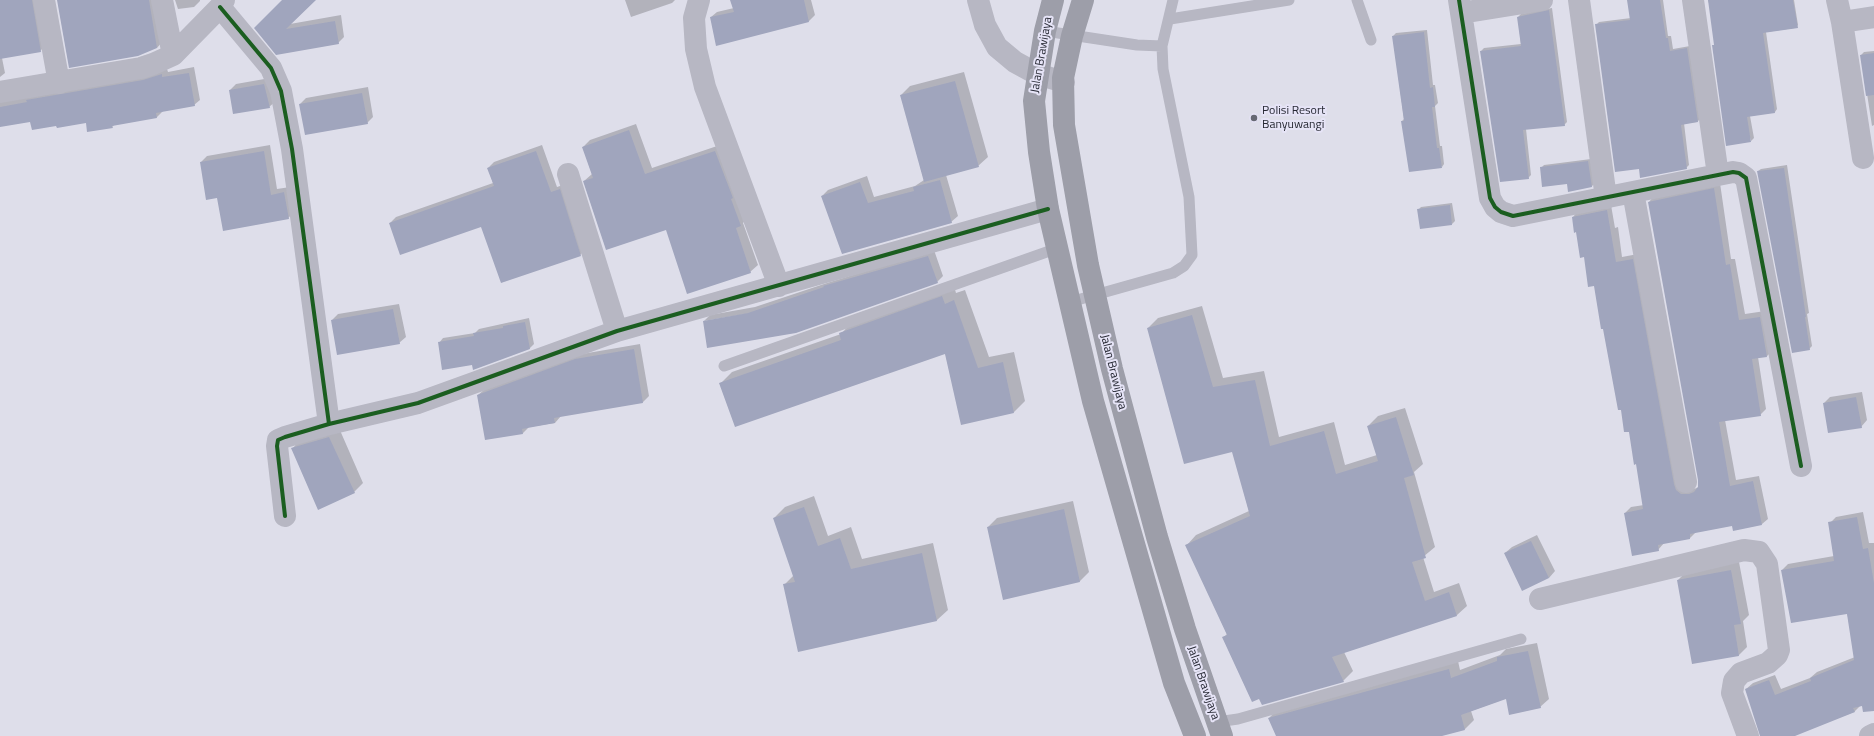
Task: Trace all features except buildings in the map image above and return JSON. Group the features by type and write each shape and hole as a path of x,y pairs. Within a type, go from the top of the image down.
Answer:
{"highway":[{"name":"Jalan Brawijaya","path":"1053,0 1045,31 1037,74 1034,101 1038,152 1048,210 1093,401 1174,683 1195,736"},
{"name":"Jalan Brawijaya","path":"1083,0 1072,36 1064,82 1064,125 1088,265 1112,369 1157,537 1185,629 1220,729"}],"street":[{"path":"44,0 59,83"},
{"path":"162,0 173,55"},
{"path":"699,0 694,18 696,49 705,87 779,286"},
{"path":"978,0 985,25 997,47 1015,62 1037,74 1064,82"},
{"path":"1542,0 1460,6 1490,198 1496,207 1507,216 1513,216 1718,175 1739,173 1746,178 1749,184 1801,466"},
{"path":"1579,0 1606,198"},
{"path":"1693,0 1718,175"},
{"path":"1837,0 1842,22 1863,158"},
{"path":"0,92 142,68 173,55 222,4 271,68 282,91 292,149 329,424"},
{"path":"1842,22 1874,17"},
{"path":"568,174 617,331"},
{"path":"1633,192 1686,482"},
{"path":"285,516 277,446 278,440 329,424 418,403 617,331 1048,210"},
{"path":"1540,600 1744,550 1759,552 1767,564 1779,650 1777,655 1768,663 1741,673 1734,681 1732,693 1748,736"},
{"path":"1870,736 1874,734"}],"lane":[{"path":"1070,302 1173,273 1184,266 1192,255 1189,197 1163,69 1162,46 1170,19 1173,0"},
{"path":"1170,19 1289,0"},
{"path":"1357,0 1371,40"},
{"path":"1045,31 1072,36 1162,46"},
{"path":"724,366 1058,248"},
{"path":"1220,729 1246,717 1521,639"}],"cycle path":[{"path":"1459,0 1490,198 1495,207 1501,212 1513,216 1733,172 1739,173 1746,178 1801,466"},
{"path":"220,7 271,68 281,91 292,149 329,424"},
{"path":"285,516 277,446 278,440 285,437 329,424 418,403 617,331 1048,209"}],"place":[{"name":"Polisi Resort Banyuwangi","path":"1254,118"}]}
